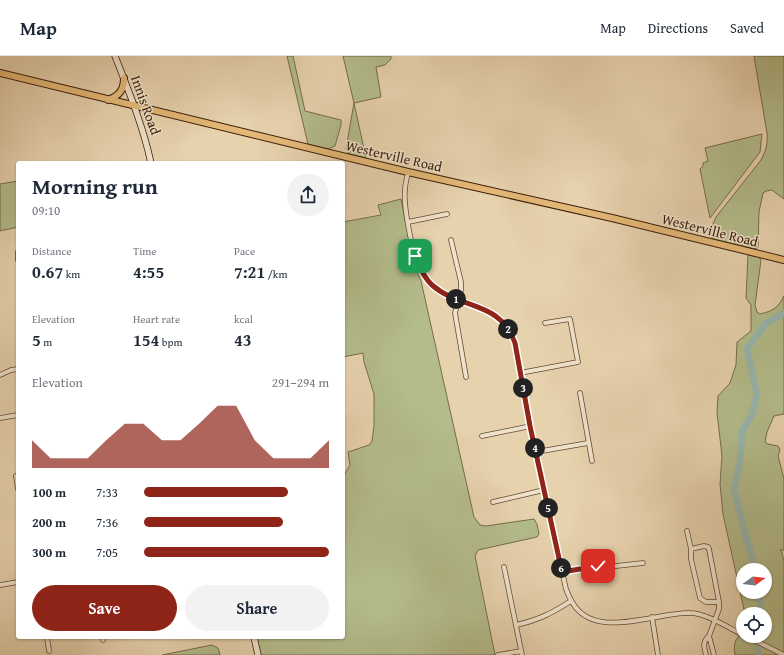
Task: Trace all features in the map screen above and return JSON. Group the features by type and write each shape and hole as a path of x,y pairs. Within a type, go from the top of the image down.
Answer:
{"main road":[{"name":"Innis Road","path":"115,56 136,106 151,161"},
{"name":"Westerville Road","path":"0,73 408,172 612,218 784,260"},
{"path":"108,100 118,95 124,85 124,78"},
{"path":"254,639 258,655"}],"street":[{"path":"408,172 405,191 408,222 415,256 424,275 431,285 441,292 496,316 502,321 512,335 515,343 530,426 562,572 566,589 571,601 579,611 589,618 604,623 691,613 714,621 736,632"},
{"path":"408,222 447,214"},
{"path":"451,240 461,282 461,290 455,313 466,377"},
{"path":"520,373 578,362 570,318 545,323"},
{"path":"0,375 16,369"},
{"path":"580,393 592,460"},
{"path":"0,418 16,415"},
{"path":"482,436 530,426"},
{"path":"536,452 588,442"},
{"path":"493,502 544,490"},
{"path":"687,531 691,548 691,560 700,598 706,602 719,602"},
{"path":"691,548 704,546 708,547 719,602 719,609 709,636 705,639 704,645 706,655"},
{"path":"562,572 598,566 644,563"},
{"path":"498,655 521,653 504,567"},
{"path":"0,585 16,582"},
{"path":"516,625 531,622 549,615 571,601"},
{"path":"652,617 658,654"},
{"path":"709,636 714,655"},
{"path":"47,639 49,651"},
{"path":"760,643 784,655"}],"green space":[{"path":"287,56 293,56 305,111 341,120 335,146 328,149 308,144"},
{"path":"343,56 391,56 391,59 385,65 376,67 381,97 354,103"},
{"path":"754,56 784,56 784,199 772,190 763,193 759,212 758,247 756,249 713,239 711,236 712,226 716,217 761,160 766,147 767,133"},
{"path":"354,103 366,158 349,154 346,149"},
{"path":"762,134 760,152 710,218 700,169 703,166 703,163 708,161 705,148"},
{"path":"16,181 16,227 0,231 0,184"},
{"path":"401,199 415,267 421,281 474,517 480,525 486,526 534,519 537,524 539,534 537,537 478,550 475,556 495,655 260,655 257,639 345,639 345,474 350,465 348,452 369,445 372,441 374,426 374,394 364,362 363,353 345,357 345,222 381,215 378,205"},
{"path":"748,255 759,257 761,260 755,305 757,312 760,314 772,310 780,303 784,296 784,414 774,416 767,432 765,442 778,446 780,450 778,456 784,479 784,550 780,550 784,561 784,655 735,655 734,651 736,640 736,643 772,643 772,607 743,607 742,599 772,599 772,563 736,563 736,573 723,514 720,484 722,456 717,413 718,396 730,383 736,365 737,342 751,331 751,305 746,298"},
{"path":"212,645 218,648 220,655 162,655"}],"waterway":[{"path":"754,563 734,489 740,462 742,432 752,414 757,394 747,349 765,324 784,313"},
{"path":"760,599 760,607"},
{"path":"758,655 759,646"}],"route":[{"path":"415,256 424,275 431,285 451,297 478,307 496,316 508,328 515,343 530,426 562,572 598,566"}]}
